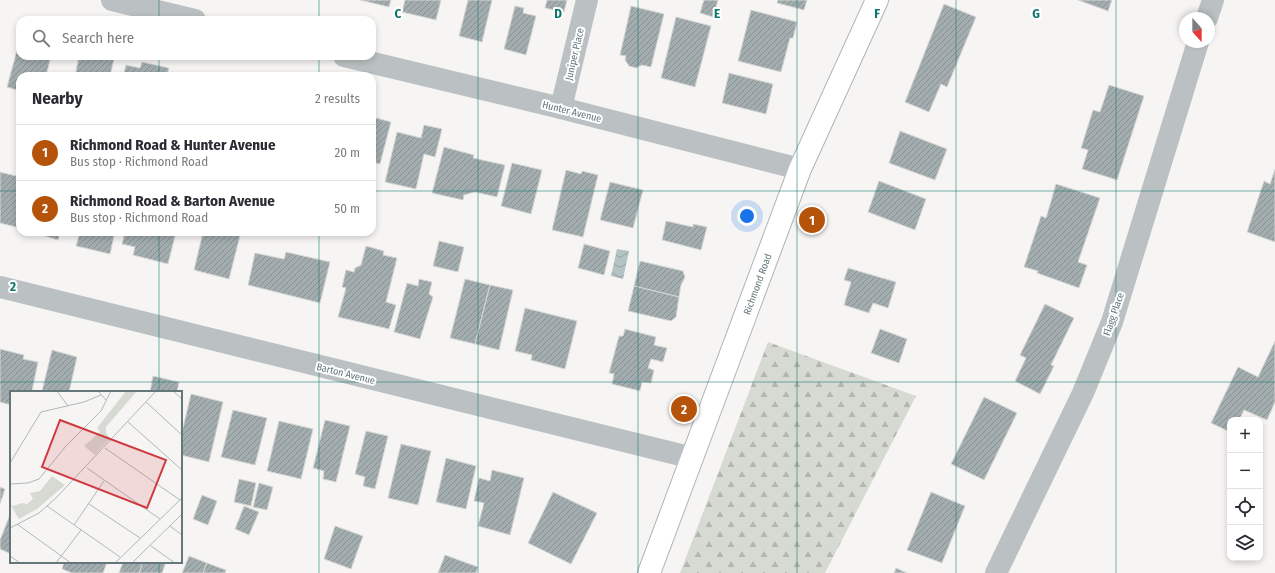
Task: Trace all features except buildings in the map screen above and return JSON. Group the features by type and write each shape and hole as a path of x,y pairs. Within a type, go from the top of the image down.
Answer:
{"main road":[{"name":"Richmond Road","path":"649,573 800,169 877,0"}],"street":[{"path":"112,0 178,16"},
{"name":"Juniper Place","path":"561,108 587,0"},
{"path":"1209,12 1213,0"},
{"name":"Flagg Place","path":"996,573 1083,393 1112,322 1196,48"},
{"name":"Hunter Avenue","path":"361,60 561,108 800,169"},
{"name":"Barton Avenue","path":"0,287 693,458"}],"green space":[{"path":"768,342 916,396 825,573 680,573"}],"water":[{"path":"617,249 629,251 623,279 611,276"}],"place":[{"name":"Richmond Road & Hunter Avenue","path":"812,220"},
{"name":"Richmond Road & Barton Avenue","path":"684,409"}]}
